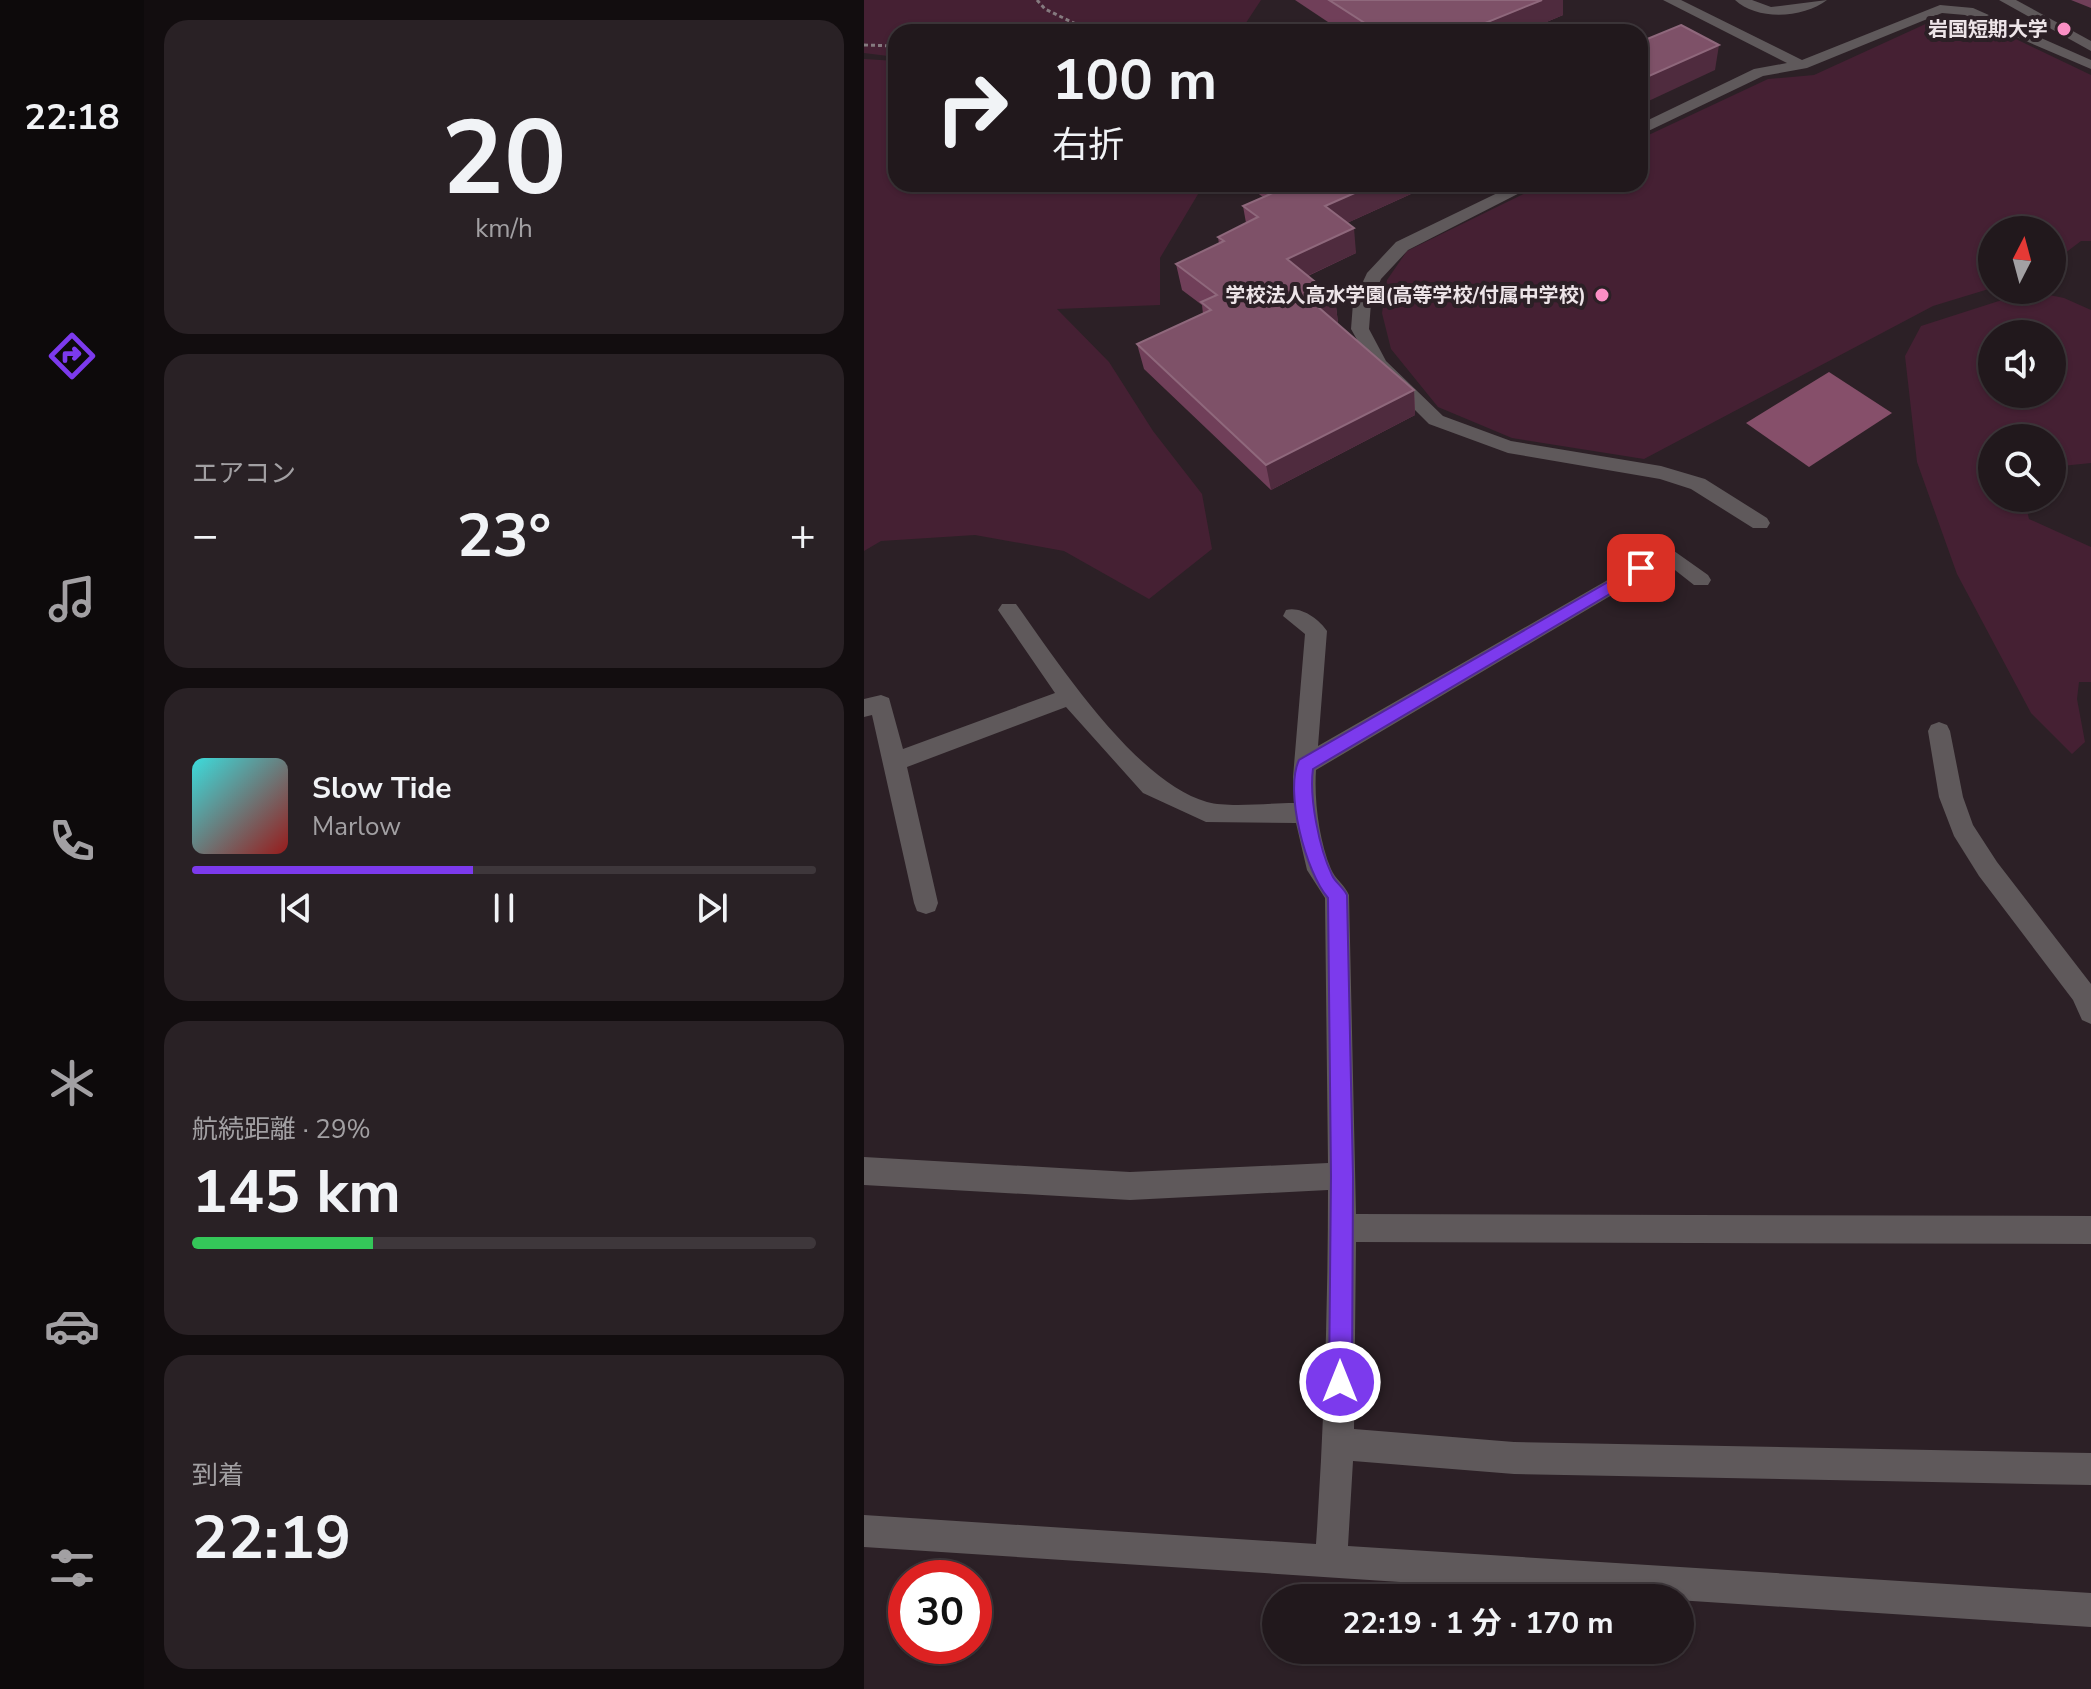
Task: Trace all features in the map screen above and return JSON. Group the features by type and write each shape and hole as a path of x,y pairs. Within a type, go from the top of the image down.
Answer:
{"street":[{"path":"1670,0 1802,65"},
{"path":"1742,0 1767,12 1782,12 1820,0"},
{"path":"2006,0 2091,47"},
{"path":"1648,126 1759,72 1802,65 1940,9 1968,11 2091,65"},
{"path":"1513,192 1402,246 1373,277 1362,303 1360,329 1379,364 1436,420 1508,447 1661,473 1698,484 1760,523"},
{"path":"1305,765 1667,553 1701,580"},
{"path":"1009,610 1070,697 1151,786 1206,812 1306,813"},
{"path":"1294,616 1316,631 1302,784 1306,813 1324,880 1337,895 1342,1228 1340,1444 1331,1560"},
{"path":"894,762 1070,697"},
{"path":"864,708 881,704 926,903"},
{"path":"1939,731 1951,797 1962,829 1988,869 2082,992 2091,1012"},
{"path":"864,1171 1130,1186 1342,1176"},
{"path":"1342,1228 2091,1230"},
{"path":"1340,1444 1514,1458 2091,1469"},
{"path":"864,1531 2091,1610"}],"path":[{"path":"1037,0 1045,9 1076,24"},
{"path":"864,45 888,46"}],"shaded area":[{"path":"864,0 1261,0 1245,24 888,24 888,56 864,53"},
{"path":"1943,16 1968,16 2091,75 2091,241 2081,241 2066,252 2066,216 1978,216 1978,292 1933,306 1644,459 1512,438 1438,407 1391,349 1382,313 1387,280 1407,251 1528,192 1648,192 1648,135 1768,79 1814,75"},
{"path":"864,59 888,60 888,192 1199,192 1160,258 1160,305 1057,309 1109,362 1153,431 1202,494 1212,549 1149,599 1064,551 975,535 881,541 864,551"},
{"path":"2066,299 2091,310 2091,463 2066,466 2066,424 1978,424 1978,512 2027,512 2029,519 2091,547 2091,682 2079,682 2077,699 2085,742 2072,754 2031,713 1957,574 1917,462 1905,356 1921,326 1990,304 2066,304"},
{"path":"1829,372 1892,413 1809,467 1746,423"}],"building":[{"path":"1329,0 1542,0 1483,24 1366,24"},
{"path":"1681,25 1719,45 1648,76 1648,39"},
{"path":"1275,192 1357,192 1325,206 1354,228 1287,259 1335,298 1317,306 1414,390 1266,465 1137,344 1211,310 1201,302 1217,295 1176,264 1224,241 1218,237 1258,217 1243,206"}],"place":[{"name":"岩国短期大学","path":"2064,29"},
{"name":"学校法人高水学園(高等学校/付属中学校)","path":"1602,295"}],"route":[{"path":"1340,1382 1342,1176 1337,895 1324,880 1306,813 1302,784 1305,765 1641,568"}]}
